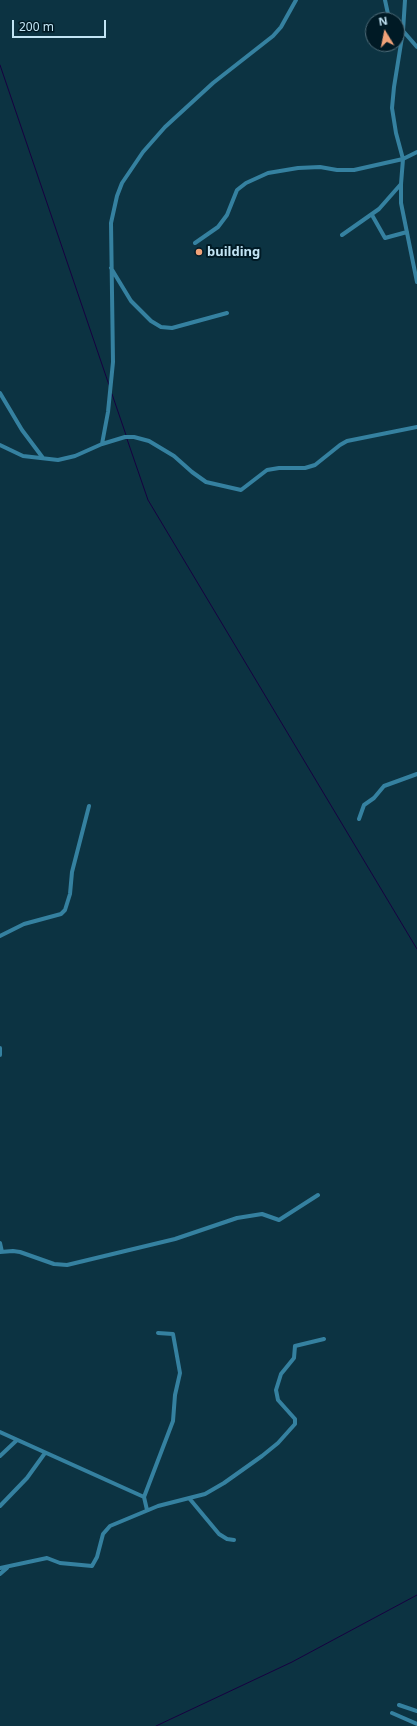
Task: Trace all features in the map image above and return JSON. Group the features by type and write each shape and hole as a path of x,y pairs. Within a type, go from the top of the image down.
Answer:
{"street":[{"path":"102,444 108,412 113,368 111,223 114,206 122,183 142,152 165,127 213,83 273,36 288,16 296,0"},
{"path":"385,0 388,12"},
{"path":"404,12 405,0"},
{"path":"405,33 417,47"},
{"path":"400,52 392,108 396,133 403,158 401,203 417,282"},
{"path":"195,243 218,227 228,215 237,190 246,183 268,173 292,169 320,167 337,170 354,170 403,158 417,152"},
{"path":"342,235 372,215 401,184"},
{"path":"372,215 385,238 407,232"},
{"path":"111,267 131,301 150,321 162,327 172,328 227,313"},
{"path":"0,393 22,430 43,458"},
{"path":"0,445 23,456 53,460 65,459 102,444 128,436 143,439 174,456 206,482 241,490 267,470 279,468 305,468 315,465 347,441 417,427"},
{"path":"360,819 364,805 374,798 384,786 417,774"},
{"path":"0,936 24,924 61,914 65,910 70,894 72,872 89,806"},
{"path":"0,1048 0,1056"},
{"path":"0,1243 1,1252 13,1250 54,1264 67,1265 175,1239 237,1218 262,1214 280,1220 318,1195"},
{"path":"147,1510 144,1497 173,1422 175,1395 180,1377 173,1334 158,1333"},
{"path":"0,1568 8,1568 47,1558 60,1563 92,1566 106,1528 147,1510 205,1494 224,1483 262,1456 292,1429 295,1424 294,1419 278,1400 276,1390 279,1378 294,1358 295,1345 324,1339"},
{"path":"0,1432 144,1497"},
{"path":"0,1456 17,1440"},
{"path":"0,1506 27,1478 45,1453"},
{"path":"189,1498 219,1534 227,1539 234,1540"},
{"path":"0,1574 8,1568"},
{"path":"399,1705 417,1711"},
{"path":"392,1713 417,1724"}],"waterway":[{"path":"0,65 109,385"},
{"path":"112,394 126,435"},
{"path":"127,439 148,500 417,949"},
{"path":"156,1726 292,1662 417,1595"}],"place":[{"name":"building","path":"199,252"}]}
